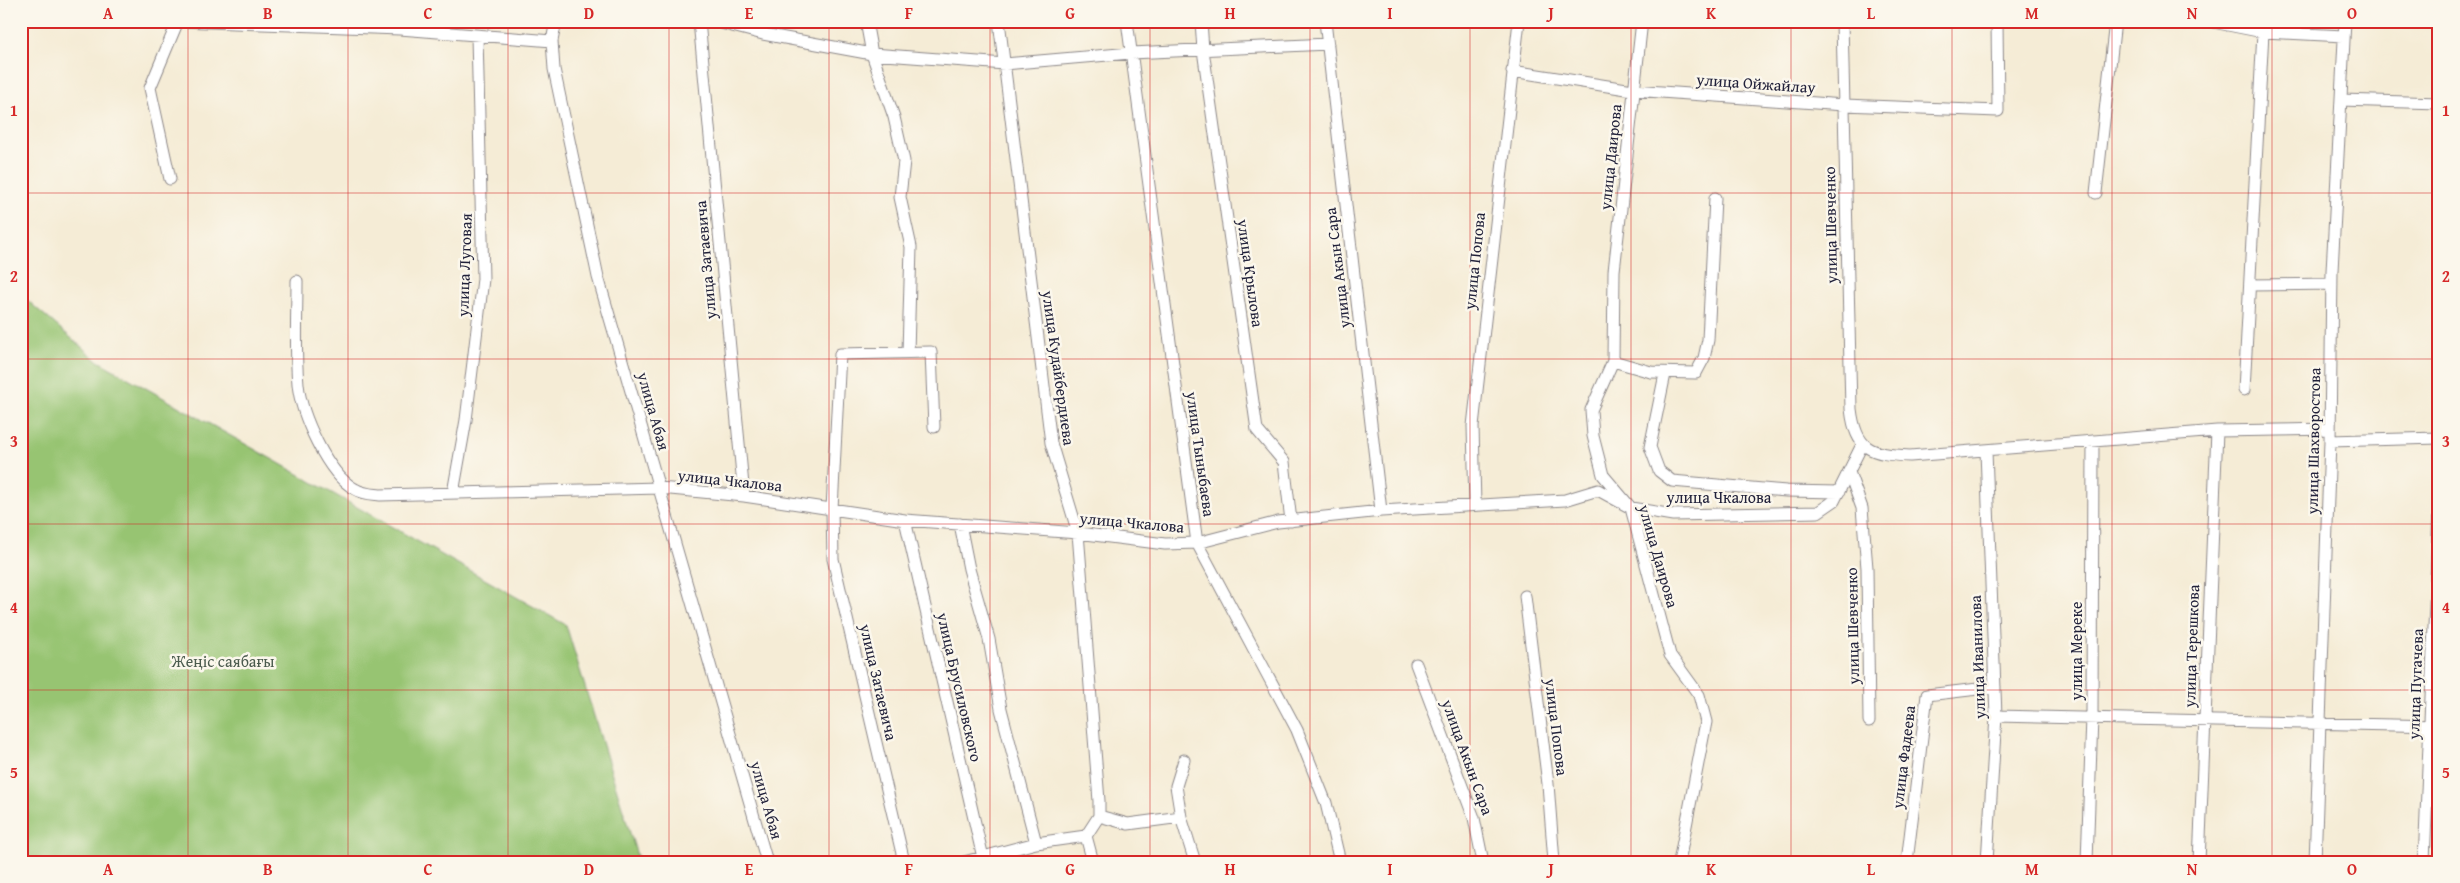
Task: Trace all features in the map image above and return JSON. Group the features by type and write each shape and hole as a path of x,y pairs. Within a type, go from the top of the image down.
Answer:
{"street":[{"path":"170,179 150,88 178,21 401,25 477,36 552,41"},
{"name":"улица Абая","path":"556,21 552,41 554,69 598,277 767,862"},
{"name":"улица Затаевича","path":"699,21 744,496"},
{"path":"713,21 764,34 872,54 1004,64 1131,53 1328,44"},
{"path":"866,21 872,54 894,117 904,161 900,197 911,247 908,352"},
{"name":"улица Кудайбердиева","path":"999,21 1051,443 1078,533 1098,816"},
{"name":"улица Тыныбаева","path":"1127,21 1197,543 1297,730 1326,803 1340,862"},
{"name":"улица Крылова","path":"1201,21 1203,50 1257,430 1284,462 1291,521"},
{"name":"улица Акын Сара","path":"1325,21 1381,511"},
{"name":"улица Попова","path":"1476,505 1473,426 1519,21"},
{"name":"улица Даирова","path":"1642,21 1614,271 1614,361 1590,410 1593,436 1603,475 1631,508 1670,655 1699,695 1706,722 1679,862"},
{"name":"улица Шевченко","path":"1842,21 1851,409 1853,428 1863,444"},
{"name":"улица Ойжайлау","path":"1512,71 1633,90 1844,105 1998,111 1997,21"},
{"path":"2096,193 2115,21"},
{"path":"2208,21 2263,32 2344,36"},
{"name":"улица Шахворостова","path":"2315,862 2330,435 2332,284 2345,21"},
{"path":"2244,390 2263,32"},
{"name":"улица Луговая","path":"453,493 466,420 483,279 477,36"},
{"path":"2341,100 2439,103"},
{"path":"1614,361 1651,372 1665,374 1696,372 1704,358 1708,340 1715,198"},
{"name":"улица Чкалова","path":"296,281 298,385 314,435 332,467 345,482 363,493 380,495 660,488 744,496 905,520 1078,533 1165,544 1197,543 1291,521 1381,511 1566,500 1598,490 1631,508 1673,515 1818,512 1834,501 1863,444"},
{"path":"2250,285 2332,284"},
{"path":"832,509 840,354 931,352 934,427"},
{"path":"1665,374 1650,446 1658,471 1672,481 1786,491 1839,492"},
{"path":"1863,444 1871,450 1884,455 1910,456 2217,431 2439,438"},
{"name":"улица Терешкова","path":"2199,862 2217,431"},
{"name":"улица Мереке","path":"2087,862 2092,717 2093,441"},
{"name":"улица Иванилова","path":"1986,451 1996,716 1987,862"},
{"name":"улица Шевченко","path":"1849,472 1862,508 1868,568 1869,721"},
{"name":"улица Затаевича","path":"832,509 833,559 904,862"},
{"name":"улица Пугачева","path":"2424,862 2434,726 2439,509"},
{"name":"улица Брусиловского","path":"905,520 983,859"},
{"path":"960,524 969,569 989,638 1001,710 1036,843"},
{"name":"улица Попова","path":"1525,596 1548,784 1554,862"},
{"name":"улица Акын Сара","path":"1416,664 1474,818 1483,862"},
{"name":"улица Фадеева","path":"1907,862 1927,695 1995,687"},
{"path":"1996,716 2434,726"},
{"path":"1184,760 1176,786 1181,817 1195,862"},
{"path":"1093,862 1086,836 1098,816 1128,824 1181,817"},
{"path":"964,862 983,859 1036,843 1086,836"}],"green space":[{"name":"Жеңіс саябағы","path":"21,295 98,361 566,625 639,862 21,862"}]}
